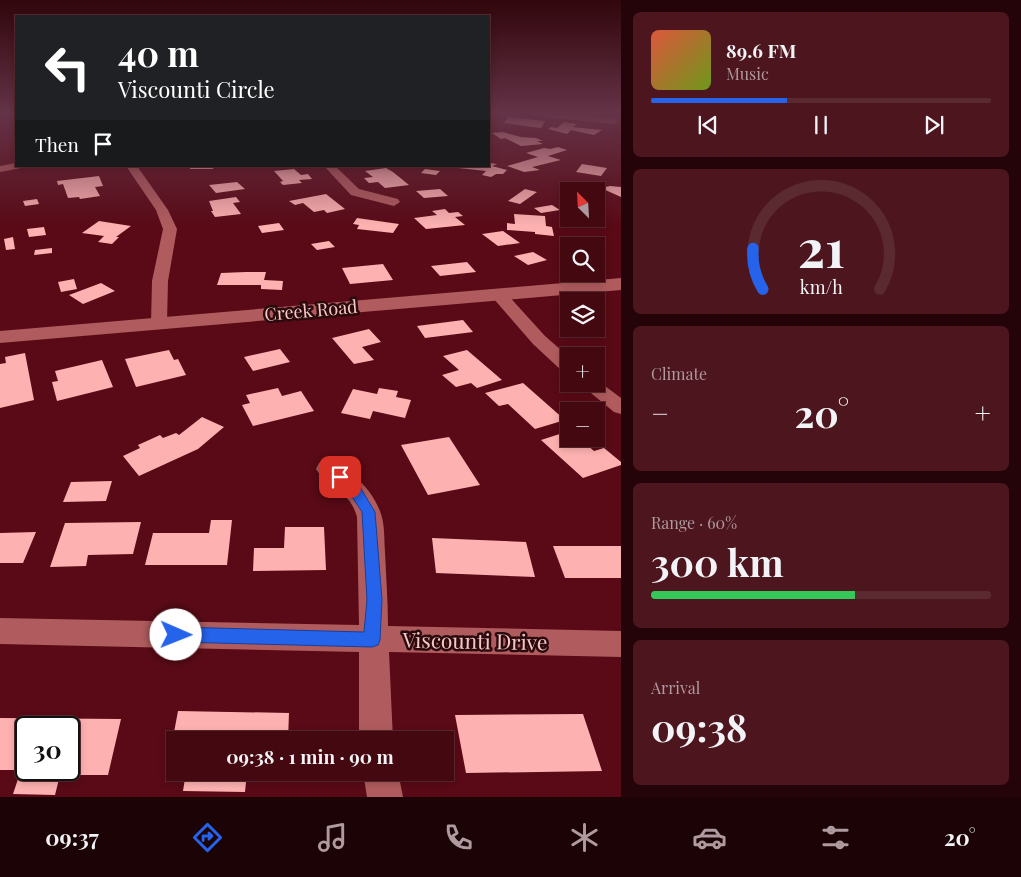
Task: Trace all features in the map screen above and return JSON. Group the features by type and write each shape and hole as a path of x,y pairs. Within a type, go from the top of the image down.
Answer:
{"street":[{"path":"0,169 15,166"},
{"path":"132,167 162,210 170,229 160,281 159,324"},
{"path":"330,167 355,192 394,202"},
{"name":"Creek Road","path":"0,337 621,284"},
{"path":"499,295 539,340 560,360"},
{"path":"600,392 621,408"},
{"path":"327,469 352,485 368,512 374,600 372,694 375,731"},
{"name":"Viscounti Drive","path":"0,631 621,644"},
{"path":"381,781 384,797"}],"building":[{"path":"563,151 548,156 561,160 532,167 540,170 524,172 507,166 538,157 526,153"},
{"path":"490,163 497,164 492,166 507,170 503,174 496,174 491,177 482,175 486,171 449,167 490,167"},
{"path":"582,164 607,168 601,176 576,172"},
{"path":"190,167 216,167 212,169 190,169"},
{"path":"386,168 409,185 385,188 378,182 369,183 364,178 373,177 365,171"},
{"path":"294,169 301,175 308,174 312,179 299,180 302,183 283,185 280,182 283,181 274,171"},
{"path":"425,169 440,171 436,175 421,173"},
{"path":"99,176 103,186 95,187 100,196 80,199 79,197 68,198 63,184 58,185 57,181"},
{"path":"237,182 245,189 216,193 209,185"},
{"path":"605,187 621,187 621,197 605,190"},
{"path":"440,189 448,196 424,198 416,191"},
{"path":"525,189 537,192 520,204 508,201"},
{"path":"326,194 345,209 327,213 324,210 314,212 303,203 295,205 289,201"},
{"path":"236,197 240,202 233,203 241,214 215,217 211,211 213,211 209,201"},
{"path":"37,199 39,204 25,206 23,201"},
{"path":"552,205 560,210 541,213 534,208"},
{"path":"445,209 449,213 458,212 463,216 455,217 465,225 426,229 414,218 437,215 432,211"},
{"path":"514,214 545,216 546,226 552,227 554,236 535,234 535,232 507,230 507,223 515,224"},
{"path":"357,218 399,224 393,233 357,229 359,225 353,224"},
{"path":"99,221 131,226 116,237 119,237 112,244 98,242 104,236 82,233"},
{"path":"279,223 284,230 262,233 258,226"},
{"path":"44,227 46,235 29,237 27,229"},
{"path":"503,231 520,243 498,246 482,234"},
{"path":"13,237 15,249 6,250 4,239"},
{"path":"329,241 335,247 317,250 311,244"},
{"path":"52,248 52,253 34,255 35,250"},
{"path":"533,252 547,260 528,265 514,256"},
{"path":"467,262 476,272 440,276 431,266"},
{"path":"383,264 393,280 350,284 342,268"},
{"path":"266,272 264,280 283,281 282,290 261,289 261,285 217,285 221,273"},
{"path":"74,279 77,289 61,292 58,282"},
{"path":"101,283 115,291 83,304 69,295"},
{"path":"463,320 473,332 425,338 417,326"},
{"path":"369,329 381,342 362,347 374,360 354,364 332,338"},
{"path":"280,349 290,362 253,371 244,357"},
{"path":"169,350 174,360 178,359 186,375 136,387 125,359"},
{"path":"467,350 502,380 477,388 471,383 456,387 442,375 459,370 443,356"},
{"path":"25,353 34,400 0,408 0,364 6,363 5,357"},
{"path":"102,360 113,387 57,401 52,382 58,381 55,371"},
{"path":"523,383 560,416 560,422 535,429 508,404 499,406 485,393"},
{"path":"278,388 282,396 301,391 314,411 253,426 242,405 250,403 246,395"},
{"path":"379,388 398,391 396,397 411,400 405,418 373,411 370,419 341,413 353,389 377,394"},
{"path":"202,417 224,427 198,449 139,476 123,456 140,448 138,445 160,435 163,438 176,433 179,435"},
{"path":"560,434 560,447 589,447 594,451 604,448 621,462 621,465 583,478 541,440"},
{"path":"449,437 480,485 428,495 401,445"},
{"path":"112,481 106,501 63,502 71,482"},
{"path":"211,520 232,520 227,565 145,565 153,533 209,533"},
{"path":"141,522 133,554 88,555 86,566 50,567 65,523"},
{"path":"285,527 324,527 326,570 253,571 254,548 284,548"},
{"path":"36,532 23,563 0,563 0,533"},
{"path":"432,538 526,542 535,577 436,573"},
{"path":"553,546 621,546 621,578 565,578"},
{"path":"178,711 289,713 288,731 174,731"},
{"path":"583,714 602,771 466,773 455,715"},
{"path":"0,718 15,718 15,770 0,770"},
{"path":"80,719 121,719 108,775 80,775"},
{"path":"17,781 58,781 55,795 13,794"},
{"path":"185,781 246,781 245,792 183,791"}],"route":[{"path":"176,635 372,640 374,600 368,512 352,485 340,477"}]}
